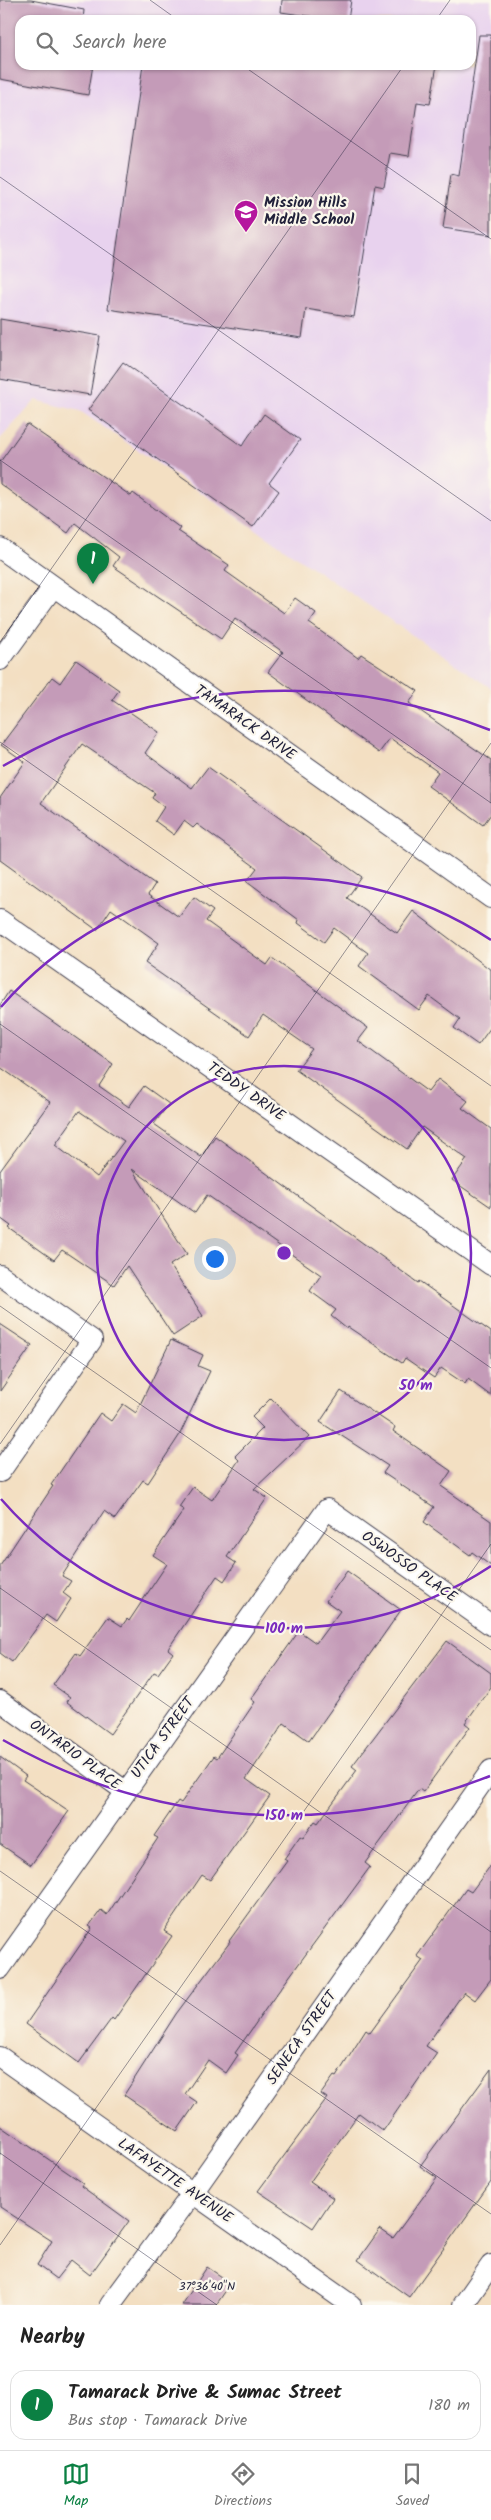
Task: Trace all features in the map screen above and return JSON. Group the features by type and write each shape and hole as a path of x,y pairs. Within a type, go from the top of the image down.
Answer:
{"street":[{"name":"TAMARACK DRIVE","path":"0,548 491,898"},
{"path":"0,660 53,587"},
{"name":"TEDDY DRIVE","path":"0,920 491,1265"},
{"path":"0,1275 92,1340 0,1472"},
{"name":"OSWOSSO PLACE","path":"327,1509 491,1625"},
{"name":"UTICA STREET","path":"0,1969 327,1509"},
{"name":"ONTARIO PLACE","path":"0,1701 125,1791"},
{"name":"SENECA STREET","path":"110,2305 192,2194 491,1770"},
{"name":"LAFAYETTE AVENUE","path":"0,2057 350,2305"},
{"path":"463,2305 491,2265"}],"shaded area":[{"name":"Mission Hills Middle School","path":"0,0 491,0 491,688 80,411 36,400 0,439"}],"building":[{"path":"0,0 31,0 84,10 84,15 15,15 15,70 92,70 88,95 0,79"},
{"path":"282,0 351,0 349,15 302,15 281,12"},
{"path":"479,35 491,35 491,235 443,228 451,174 459,176 474,70 476,70"},
{"path":"142,70 436,70 430,104 417,102 409,156 390,153 384,187 375,185 354,317 306,309 302,338 108,309"},
{"path":"0,319 100,336 90,395 0,379"},
{"path":"123,362 242,446 264,414 300,440 269,483 279,491 253,527 88,410"},
{"path":"27,424 131,496 133,493 180,528 178,531 229,565 225,571 284,613 295,598 316,613 309,623 358,658 361,654 418,691 409,703 491,760 491,814 483,825 428,786 438,772 390,738 379,753 268,672 283,652 235,618 221,639 113,566 119,557 75,523 68,533 0,484 0,462"},
{"path":"76,660 119,690 112,700 159,732 145,753 192,788 208,767 362,877 347,898 397,933 413,911 491,970 491,1027 478,1045 454,1028 460,1019 429,996 419,1010 359,966 368,953 334,928 324,942 298,923 299,920 247,881 257,868 197,824 193,828 184,821 174,835 155,821 164,807 152,798 155,793 82,744 41,803 155,884 148,895 179,917 194,897 213,911 206,921 267,965 272,958 368,1028 358,1041 428,1092 438,1079 468,1101 462,1108 491,1129 491,1207 452,1180 467,1159 422,1127 407,1149 296,1070 312,1049 263,1015 249,1036 145,963 159,943 111,909 97,930 0,860 0,798 25,762 1,745 52,677 60,683"},
{"path":"9,991 113,1064 99,1086 129,1107 144,1086 169,1104 154,1124 201,1157 215,1136 418,1283 419,1281 491,1332 491,1396 468,1379 465,1384 441,1368 434,1378 405,1358 402,1363 348,1327 347,1329 331,1316 336,1310 310,1291 321,1275 207,1195 195,1213 132,1169 187,1254 170,1265 203,1316 173,1336 127,1266 114,1285 62,1250 54,1260 9,1228 11,1226 0,1218 0,1171 50,1102 0,1067 0,1005","holes":["79,1111 124,1141 97,1177 55,1145"]},
{"path":"0,1324 32,1345 0,1391"},
{"path":"171,1340 203,1355 198,1366 210,1371 179,1436 148,1483 143,1480 115,1519 104,1511 62,1576 71,1581 63,1593 71,1599 56,1622 46,1615 12,1662 0,1653 0,1566 53,1486 51,1485 100,1413 111,1421 123,1404 136,1413"},
{"path":"341,1391 395,1427 393,1431 451,1471 441,1486 491,1521 491,1566 472,1552 470,1555 424,1522 434,1507 383,1473 388,1466 320,1422"},
{"path":"271,1398 309,1437 254,1489 267,1498 227,1557 236,1563 224,1581 217,1576 168,1649 173,1653 158,1674 154,1672 110,1734 67,1702 70,1697 53,1685 76,1653 80,1656 108,1617 122,1626 127,1619 129,1621 167,1564 153,1555 184,1510 179,1507 193,1487 212,1500 239,1460 235,1456 263,1428 252,1417"},
{"path":"347,1571 401,1610 309,1741 284,1723 246,1779 270,1796 210,1880 202,1875 164,1931 172,1936 114,2020 112,2018 79,2063 26,2024 92,1928 89,1926 101,1910 107,1915 158,1838 154,1836 178,1801 181,1803 214,1756 217,1758 255,1702 251,1699 299,1631 316,1643 340,1611 326,1601"},
{"path":"447,1641 491,1673 491,1687 465,1723 470,1727 423,1792 419,1789 365,1863 370,1867 267,2007 235,2053 238,2055 226,2073 208,2060 185,2094 197,2102 177,2131 124,2095 176,2014 287,1861 284,1859 300,1836 303,1838 315,1821 318,1823 357,1770 352,1766"},
{"path":"0,1757 26,1776 23,1780 69,1811 31,1865 0,1844"},
{"path":"491,1865 491,1979 475,2000 464,1992 426,2046 437,2053 383,2131 359,2113 310,2182 333,2198 313,2228 258,2191 327,2098 321,2094 334,2076 336,2077 366,2030 370,2033 423,1960 417,1956 466,1889 471,1892"},
{"path":"491,2069 491,2182 409,2297 358,2260 380,2229 393,2238 437,2178 420,2166"},
{"path":"0,2126 83,2183 81,2186 129,2221 90,2275 71,2260 56,2279 37,2265 52,2241 0,2207"},
{"path":"207,2267 231,2283 216,2305 182,2305"}],"place":[{"name":"Mission Hills Middle School","path":"246,233"},
{"name":"Tamarack Drive & Sumac Street","path":"93,584"}]}
